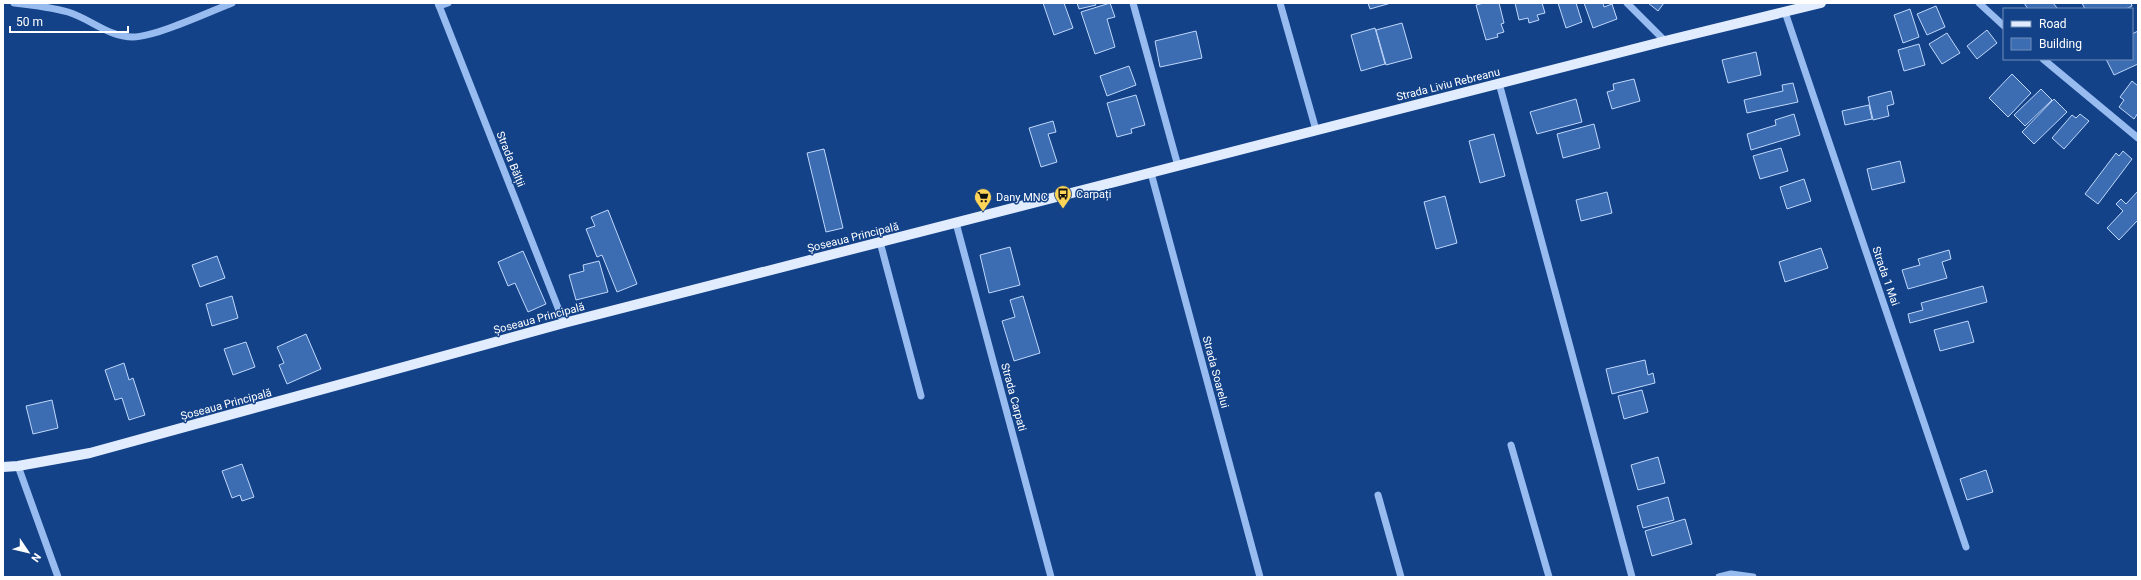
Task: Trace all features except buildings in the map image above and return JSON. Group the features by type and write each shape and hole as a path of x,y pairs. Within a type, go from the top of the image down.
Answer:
{"main road":[{"name":"Strada Liviu Rebreanu","path":"1081,191 1498,83 1821,3"},
{"name":"Șoseaua Principală","path":"3,466 18,466 90,453 564,323 1081,191"}],"street":[{"path":"14,3 37,5 69,12 113,34 134,37 155,32 232,3"},
{"path":"439,4 448,3"},
{"path":"1133,3 1178,166"},
{"path":"1280,3 1316,130"},
{"path":"1627,3 1665,41"},
{"path":"1979,3 2003,25"},
{"name":"Strada Bălții","path":"439,4 564,323"},
{"name":"Strada 1 Mai","path":"1785,12 1966,547"},
{"path":"2044,60 2138,138"},
{"path":"1498,83 1632,577"},
{"name":"Strada Soarelui","path":"1151,173 1260,577"},
{"name":"Strada Carpati","path":"956,223 1051,577"},
{"path":"880,242 921,396"},
{"path":"1511,445 1548,577"},
{"path":"18,466 58,577"},
{"path":"1378,495 1401,577"},
{"path":"1719,577 1731,574 1753,577"}],"place":[{"name":"Carpați","path":"1063,209"},
{"name":"Dany MNC","path":"983,212"}]}
